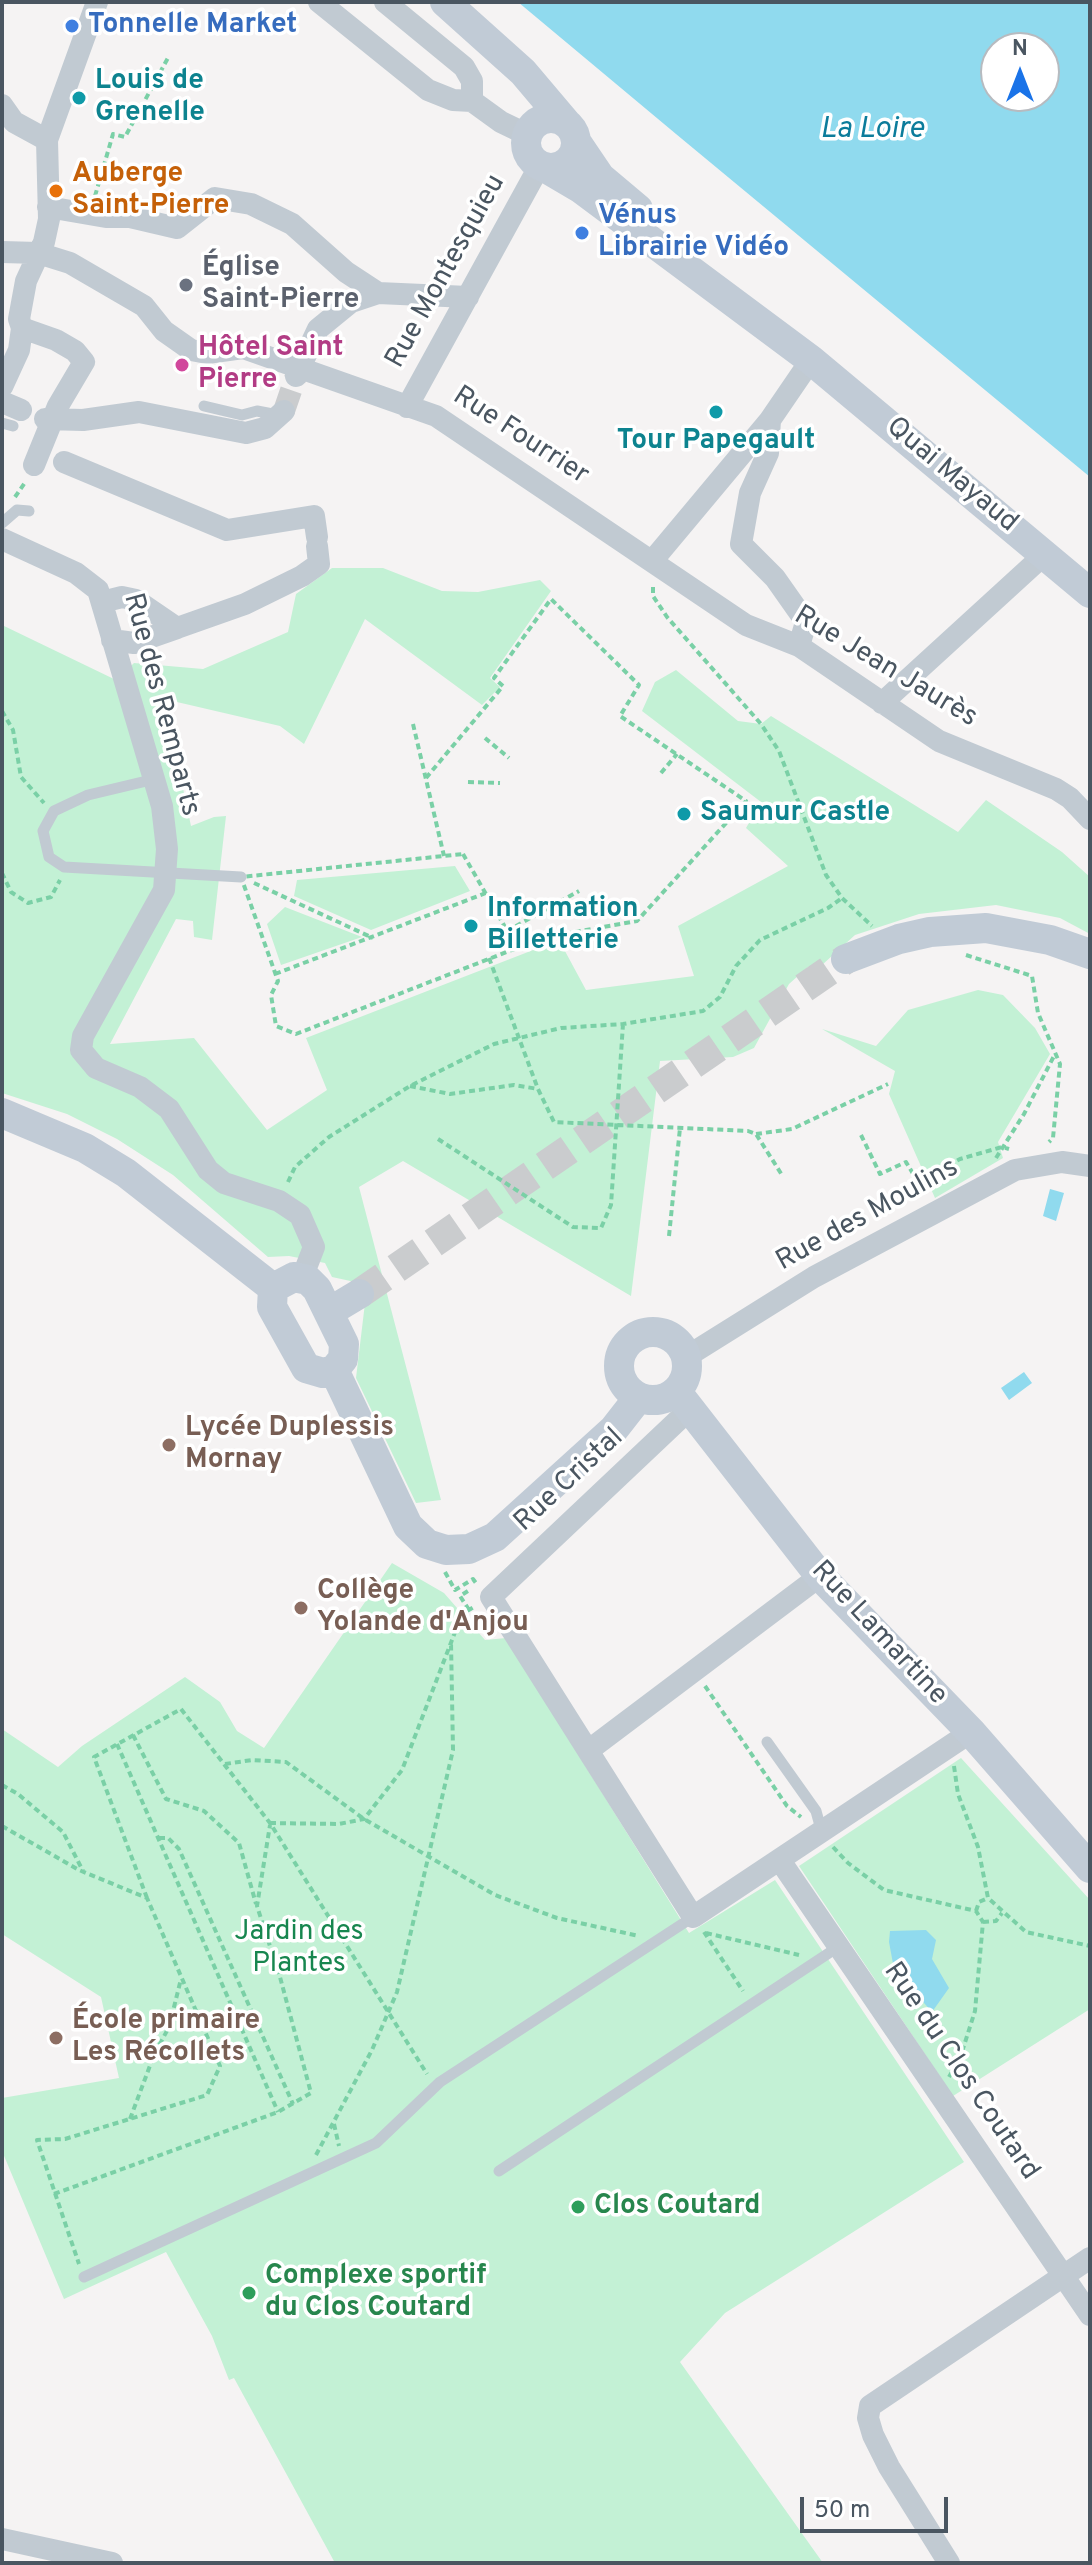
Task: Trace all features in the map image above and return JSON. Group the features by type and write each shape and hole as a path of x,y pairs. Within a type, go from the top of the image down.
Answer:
{"street":[{"path":"2,387 19,350 22,298 44,242 48,207 47,140 97,2"},
{"path":"319,2 428,90 453,100 472,101 530,131"},
{"path":"385,2 464,67 472,81 472,101"},
{"name":"Quai Mayaud","path":"445,2 523,72 572,134 600,177 811,360 1090,593"},
{"path":"523,72 530,131 527,149 543,166 567,163 572,134 546,119 530,131"},
{"path":"2,105 14,122 47,140"},
{"name":"Quai Mayaud","path":"543,166 580,188 811,360"},
{"name":"Rue Montesquieu","path":"407,407 543,166"},
{"path":"48,207 130,217 177,228 215,198 251,204 292,224 346,272 378,293"},
{"name":"Rue Fourrier","path":"2,252 38,253 70,263 144,306 164,331 191,350 207,353 243,348 298,373 436,416 490,449 658,564"},
{"path":"298,373 318,329 351,302 378,293 468,297"},
{"path":"22,328 56,340 75,351 84,362 50,418 47,458 227,530 314,516 319,564 302,576 245,604 134,643 112,640"},
{"path":"658,564 770,420 811,360"},
{"path":"50,418 83,420 139,412 246,433 265,428 283,414"},
{"path":"770,420 768,453 750,493 741,544 775,578 806,622 799,646"},
{"name":"Rue des Remparts","path":"2,539 65,561 88,580 102,602 155,779 167,849 164,890 83,1036 81,1050 96,1068 140,1087 169,1109 208,1170 224,1183 279,1201 300,1215 312,1236 314,1247 302,1278"},
{"path":"882,703 1045,554"},
{"name":"Rue Jean Jaurès","path":"658,564 746,625 799,646 939,741 1056,789 1070,798 1090,819"},
{"path":"102,602 122,597 136,600 177,628"},
{"path":"846,959 880,944 930,932 986,928 1050,940 1090,954"},
{"path":"2,1113 85,1148 126,1173 273,1288"},
{"name":"Rue des Moulins","path":"686,1357 814,1277 996,1179 1027,1165 1062,1162 1090,1166"},
{"path":"273,1288 286,1279 302,1278 313,1284 329,1312 345,1353 334,1370"},
{"path":"273,1288 272,1307 301,1363 312,1372 334,1370"},
{"path":"329,1312 359,1294"},
{"path":"649,1332 665,1334 678,1343 686,1357 684,1399 639,1397 626,1387 619,1373 620,1356 628,1342 649,1332"},
{"path":"334,1370 408,1526 427,1544 446,1550 469,1549 495,1537 614,1429 639,1397"},
{"name":"Rue Lamartine","path":"684,1399 820,1576 971,1732 1090,1868"},
{"name":"Rue Cristal","path":"491,1597 684,1399"},
{"path":"589,1750 820,1576"},
{"path":"491,1597 698,1925 781,1862 971,1732"},
{"name":"Rue du Clos Coutard","path":"781,1862 829,1953 934,2087 1090,2315"},
{"path":"949,2563 889,2467 873,2435 870,2406 1090,2258"},
{"path":"2,2539 112,2563"}],"lane":[{"path":"204,406 242,415 257,411 283,414"},
{"path":"2,523 17,510 29,511"},
{"path":"155,779 88,795 54,811 46,823 43,841 49,857 64,867 138,868 241,877"},
{"path":"767,1742 816,1811 822,1834"},
{"path":"84,2277 376,2143 435,2087 657,1940 698,1925"},
{"path":"499,2171 829,1953"}],"path":[{"path":"90,214 113,134 125,137 169,56"},
{"path":"11,501 47,458"},
{"path":"658,564 653,596 779,751 813,848 842,898 872,924 880,944"},
{"path":"241,877 278,981 271,995 271,1011 276,1026 296,1034 553,936 604,930 637,921 746,801 620,716 639,685 551,599 494,678 503,686 426,778"},
{"path":"2,711 13,730 21,777 35,795 54,811"},
{"path":"413,724 444,856"},
{"path":"485,738 509,758"},
{"path":"661,773 677,754"},
{"path":"468,782 500,783"},
{"path":"241,877 463,854 517,948"},
{"path":"2,873 16,898 36,904 57,891 64,867"},
{"path":"241,877 374,938"},
{"path":"507,931 579,891"},
{"path":"275,974 486,893"},
{"path":"279,1201 295,1167 329,1137 410,1086 494,1044 527,1033 623,1024 703,1011 720,997 741,958 760,940 828,908 842,898"},
{"path":"960,954 992,961 1032,976 1038,1013 1060,1064 1055,1124 1049,1142"},
{"path":"489,958 538,1089 554,1122 756,1134 792,1129 888,1084"},
{"path":"438,1139 573,1227 601,1228 611,1205 623,1024"},
{"path":"996,1179 994,1163 1054,1056"},
{"path":"410,1086 450,1094 514,1085 538,1089"},
{"path":"669,1236 680,1128"},
{"path":"756,1134 782,1175"},
{"path":"861,1135 880,1174 906,1162 918,1182 960,1159 1002,1147"},
{"path":"445,1573 455,1590 473,1579 477,1585 460,1596 469,1610"},
{"path":"270,1823 339,1824 364,1819 402,1770 462,1614 491,1597"},
{"path":"309,2173 397,1992 453,1750 451,1643"},
{"path":"694,1669 787,1806 822,1834 848,1863 884,1890 976,1911 983,1922 975,2011 967,2039 952,2074 934,2087"},
{"path":"84,2277 37,2140 65,2139 207,2095 220,2066 147,1898 94,1757 117,1743 181,1709 270,1823 435,2087"},
{"path":"54,2194 278,2112 311,2093 239,1843 204,1811 166,1799 133,1735"},
{"path":"117,1743 278,2112"},
{"path":"944,1751 956,1769 958,1794 978,1847 988,1898 1026,1932 1090,1946"},
{"path":"224,1765 252,1760 286,1762 364,1819 495,1895 557,1918 657,1940"},
{"path":"2,1785 63,1832 79,1857 84,1872"},
{"path":"257,1906 270,1823"},
{"path":"2,1826 84,1872 147,1898"},
{"path":"159,1838 168,1838 179,1849 293,2104"},
{"path":"976,1911 979,1902 988,1898"},
{"path":"983,1922 996,1921 1002,1913"},
{"path":"698,1925 829,1953"},
{"path":"698,1925 751,2002"},
{"path":"130,2119 154,2055 169,2027 181,1976"},
{"path":"333,2121 342,2158"}],"green space":[{"path":"332,568 383,568 442,591 478,592 540,580 551,591 490,678 500,687 482,705 365,619 304,744 280,726 164,699 191,826 226,816 212,940 194,937 193,921 176,919 110,1044 194,1038 267,1130 327,1090 306,1038 559,940 586,990 694,976 678,926 788,866 746,828 761,802 642,711 655,682 676,670 738,721 761,724 771,716 958,832 986,800 1062,852 1090,877 1090,934 1060,918 996,905 919,914 855,935 822,965 808,967 789,984 754,1048 733,1057 660,1061 631,1296 403,1161 359,1187 441,1500 416,1503 356,1378 365,1303 355,1282 332,1277 325,1263 289,1256 268,1257 173,1175 117,1139 67,1114 2,1093 2,625 116,680 134,663 203,669 288,632 296,594"},
{"path":"455,866 470,891 371,930 294,896 297,880"},
{"path":"285,907 362,937 281,965 267,924"},
{"path":"978,990 1003,995 1035,1028 1050,1054 998,1142 1003,1158 935,1198 889,1094 895,1071 822,1029 876,1046 908,1010"},
{"name":"Jardin des Plantes","path":"392,1563 444,1593 485,1640 506,1638 689,1933 775,1880 964,2162 725,2313 680,2362 823,2563 335,2563 234,2378 229,2380 212,2336 166,2252 64,2299 2,2151 2,2098 119,2078 101,1997 2,1934 2,1729 58,1767 82,1746 185,1677 220,1702 237,1731 264,1748"},
{"path":"961,1758 1090,1900 1090,2009 953,2096 799,1866"}],"water":[{"name":"La Loire","path":"518,2 1090,2 1090,477 676,134"},
{"path":"1050,1189 1064,1193 1056,1221 1043,1216"},
{"path":"1024,1372 1032,1383 1009,1400 1001,1388"},
{"path":"926,1930 936,1940 932,1959 949,1988 932,2012 894,1969 889,1942 890,1931"}],"tunnel":[{"path":"284,411 296,376"},
{"path":"359,1294 846,959"}],"place":[{"name":"Tonnelle Market","path":"72,26"},
{"name":"Louis de Grenelle","path":"79,98"},
{"name":"Auberge Saint-Pierre","path":"56,191"},
{"name":"Vénus Librairie Vidéo","path":"582,233"},
{"name":"Église Saint-Pierre","path":"186,285"},
{"name":"Hôtel Saint Pierre","path":"182,365"},
{"name":"Tour Papegault","path":"716,412"},
{"name":"Saumur Castle","path":"684,814"},
{"name":"Information Billetterie","path":"471,926"},
{"name":"Lycée Duplessis Mornay","path":"169,1445"},
{"name":"Collège Yolande d'Anjou","path":"301,1608"},
{"name":"École primaire Les Récollets","path":"56,2038"},
{"name":"Clos Coutard","path":"578,2207"},
{"name":"Complexe sportif du Clos Coutard","path":"249,2293"}]}
